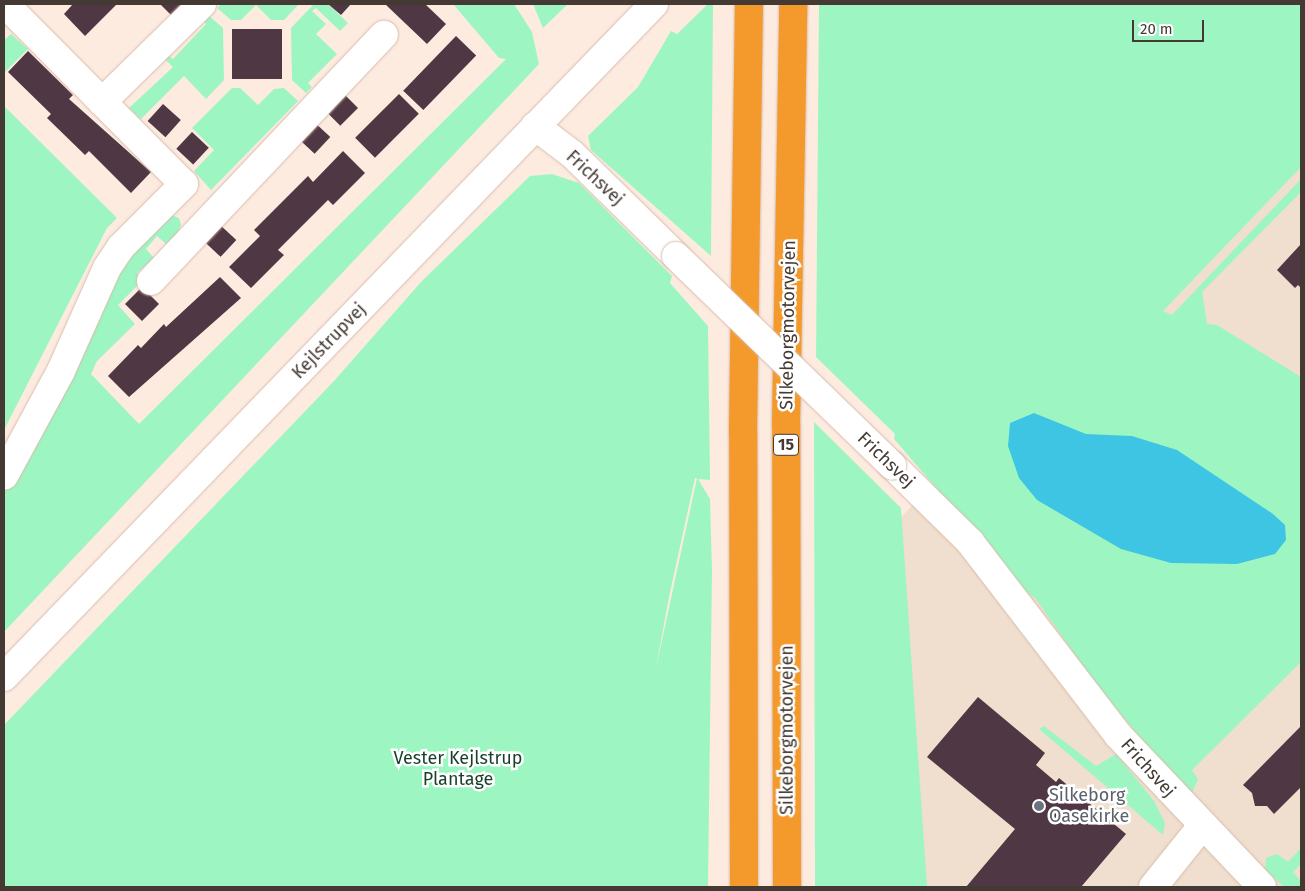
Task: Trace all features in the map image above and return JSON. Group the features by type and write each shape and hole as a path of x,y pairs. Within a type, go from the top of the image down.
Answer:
{"highway":[{"path":"744,887 743,432 749,4"},
{"name":"Silkeborgmotorvejen","path":"787,887 786,424 793,4"}],"street":[{"path":"102,102 202,4"},
{"name":"Kejlstrupvej","path":"4,677 654,4"},
{"path":"4,9 7,6 184,184 121,246 107,268 61,370 4,476"},
{"path":"151,280 384,35"},
{"name":"Frichsvej","path":"535,126 572,154 970,542 1118,735 1201,827 1262,887"},
{"path":"174,195 207,221"},
{"path":"1153,887 1201,827"}],"shaded area":[{"path":"1301,87 1301,887 923,887 893,526"}],"green space":[{"path":"221,4 299,4 284,20 271,20 256,5 241,20 231,20 217,8"},
{"path":"314,4 328,4 348,23 340,31 316,8 312,11 326,24 316,34 337,54 308,83 312,87 306,93 292,80 291,28"},
{"path":"453,4 514,4 532,32 539,64 4,632 4,486 121,259 171,215 179,218 181,225 177,234 166,244 157,236 146,249 154,258 137,273 143,280 118,305 135,324 97,361 91,374 139,424 506,59 499,58"},
{"path":"533,4 568,4 543,28"},
{"path":"708,4 713,4 711,256 591,150 588,136 638,87 671,31 677,34"},
{"path":"819,4 1301,4 1301,167 1163,311 1172,315 1301,179 1301,192 1202,292 1207,324 1217,325 1301,377 1301,662 1192,770 1198,779 1190,797 1094,682 1036,599 1022,588 894,439 895,434 816,357"},
{"path":"208,15 223,28 224,80 206,99 184,76 141,119 129,108 173,67 158,53 161,50 173,59 206,24 202,20"},
{"path":"11,34 28,49 4,73 4,40"},
{"path":"232,88 240,88 258,105 274,89 284,88 298,101 211,190 194,171 214,150 192,128"},
{"path":"4,106 117,218 107,228 4,430"},
{"name":"Vester Kejlstrup Plantage","path":"552,174 579,183 672,276 670,283 708,326 710,480 698,479 710,499 712,571 708,887 4,887 4,725 334,381 421,282 530,176","holes":["695,478 697,478 656,668 669,597"]},
{"path":"814,422 901,508 927,887 815,887"},
{"path":"1044,726 1096,766 1116,754 1154,801 1165,823 1163,835 1039,729"},
{"path":"1301,848 1301,864 1293,872 1301,881 1301,887 1284,887 1265,869 1266,858 1277,854 1288,862"}],"water":[{"path":"1034,413 1086,434 1132,436 1177,450 1273,514 1285,525 1286,540 1275,554 1237,564 1171,563 1121,549 1037,500 1019,478 1008,446 1010,423"}],"building":[{"path":"73,4 117,4 85,36 64,14"},
{"path":"160,4 186,4 173,17"},
{"path":"328,4 351,4 341,15"},
{"path":"385,4 425,4 446,24 427,44"},
{"path":"232,29 282,29 282,79 232,79"},
{"path":"456,36 476,55 423,110 403,91"},
{"path":"28,51 73,95 69,99 151,172 131,193 89,151 85,155 47,118 51,114 8,72"},
{"path":"341,91 358,108 340,126 323,109"},
{"path":"399,94 419,114 375,158 355,138"},
{"path":"163,104 181,120 165,137 148,121"},
{"path":"312,120 330,137 315,154 296,137"},
{"path":"192,132 209,148 193,165 176,149"},
{"path":"343,151 365,173 333,205 328,200 278,250 284,255 251,288 229,267 260,236 254,230 308,176 313,182"},
{"path":"218,223 236,240 221,257 202,240"},
{"path":"1301,244 1301,288 1298,285 1295,288 1277,270"},
{"path":"220,277 241,298 129,397 108,376 138,345 141,348 164,324 166,327"},
{"path":"142,287 159,304 142,321 125,304"},
{"name":"Silkeborg Oasekirke","path":"978,697 1045,753 1036,765 1056,782 1059,778 1126,834 1081,887 966,887 1015,829 927,757"},
{"path":"1301,726 1301,787 1274,814 1267,806 1255,806 1252,793 1243,785"}],"place":[{"name":"Silkeborg Oasekirke","path":"1039,806"}]}
